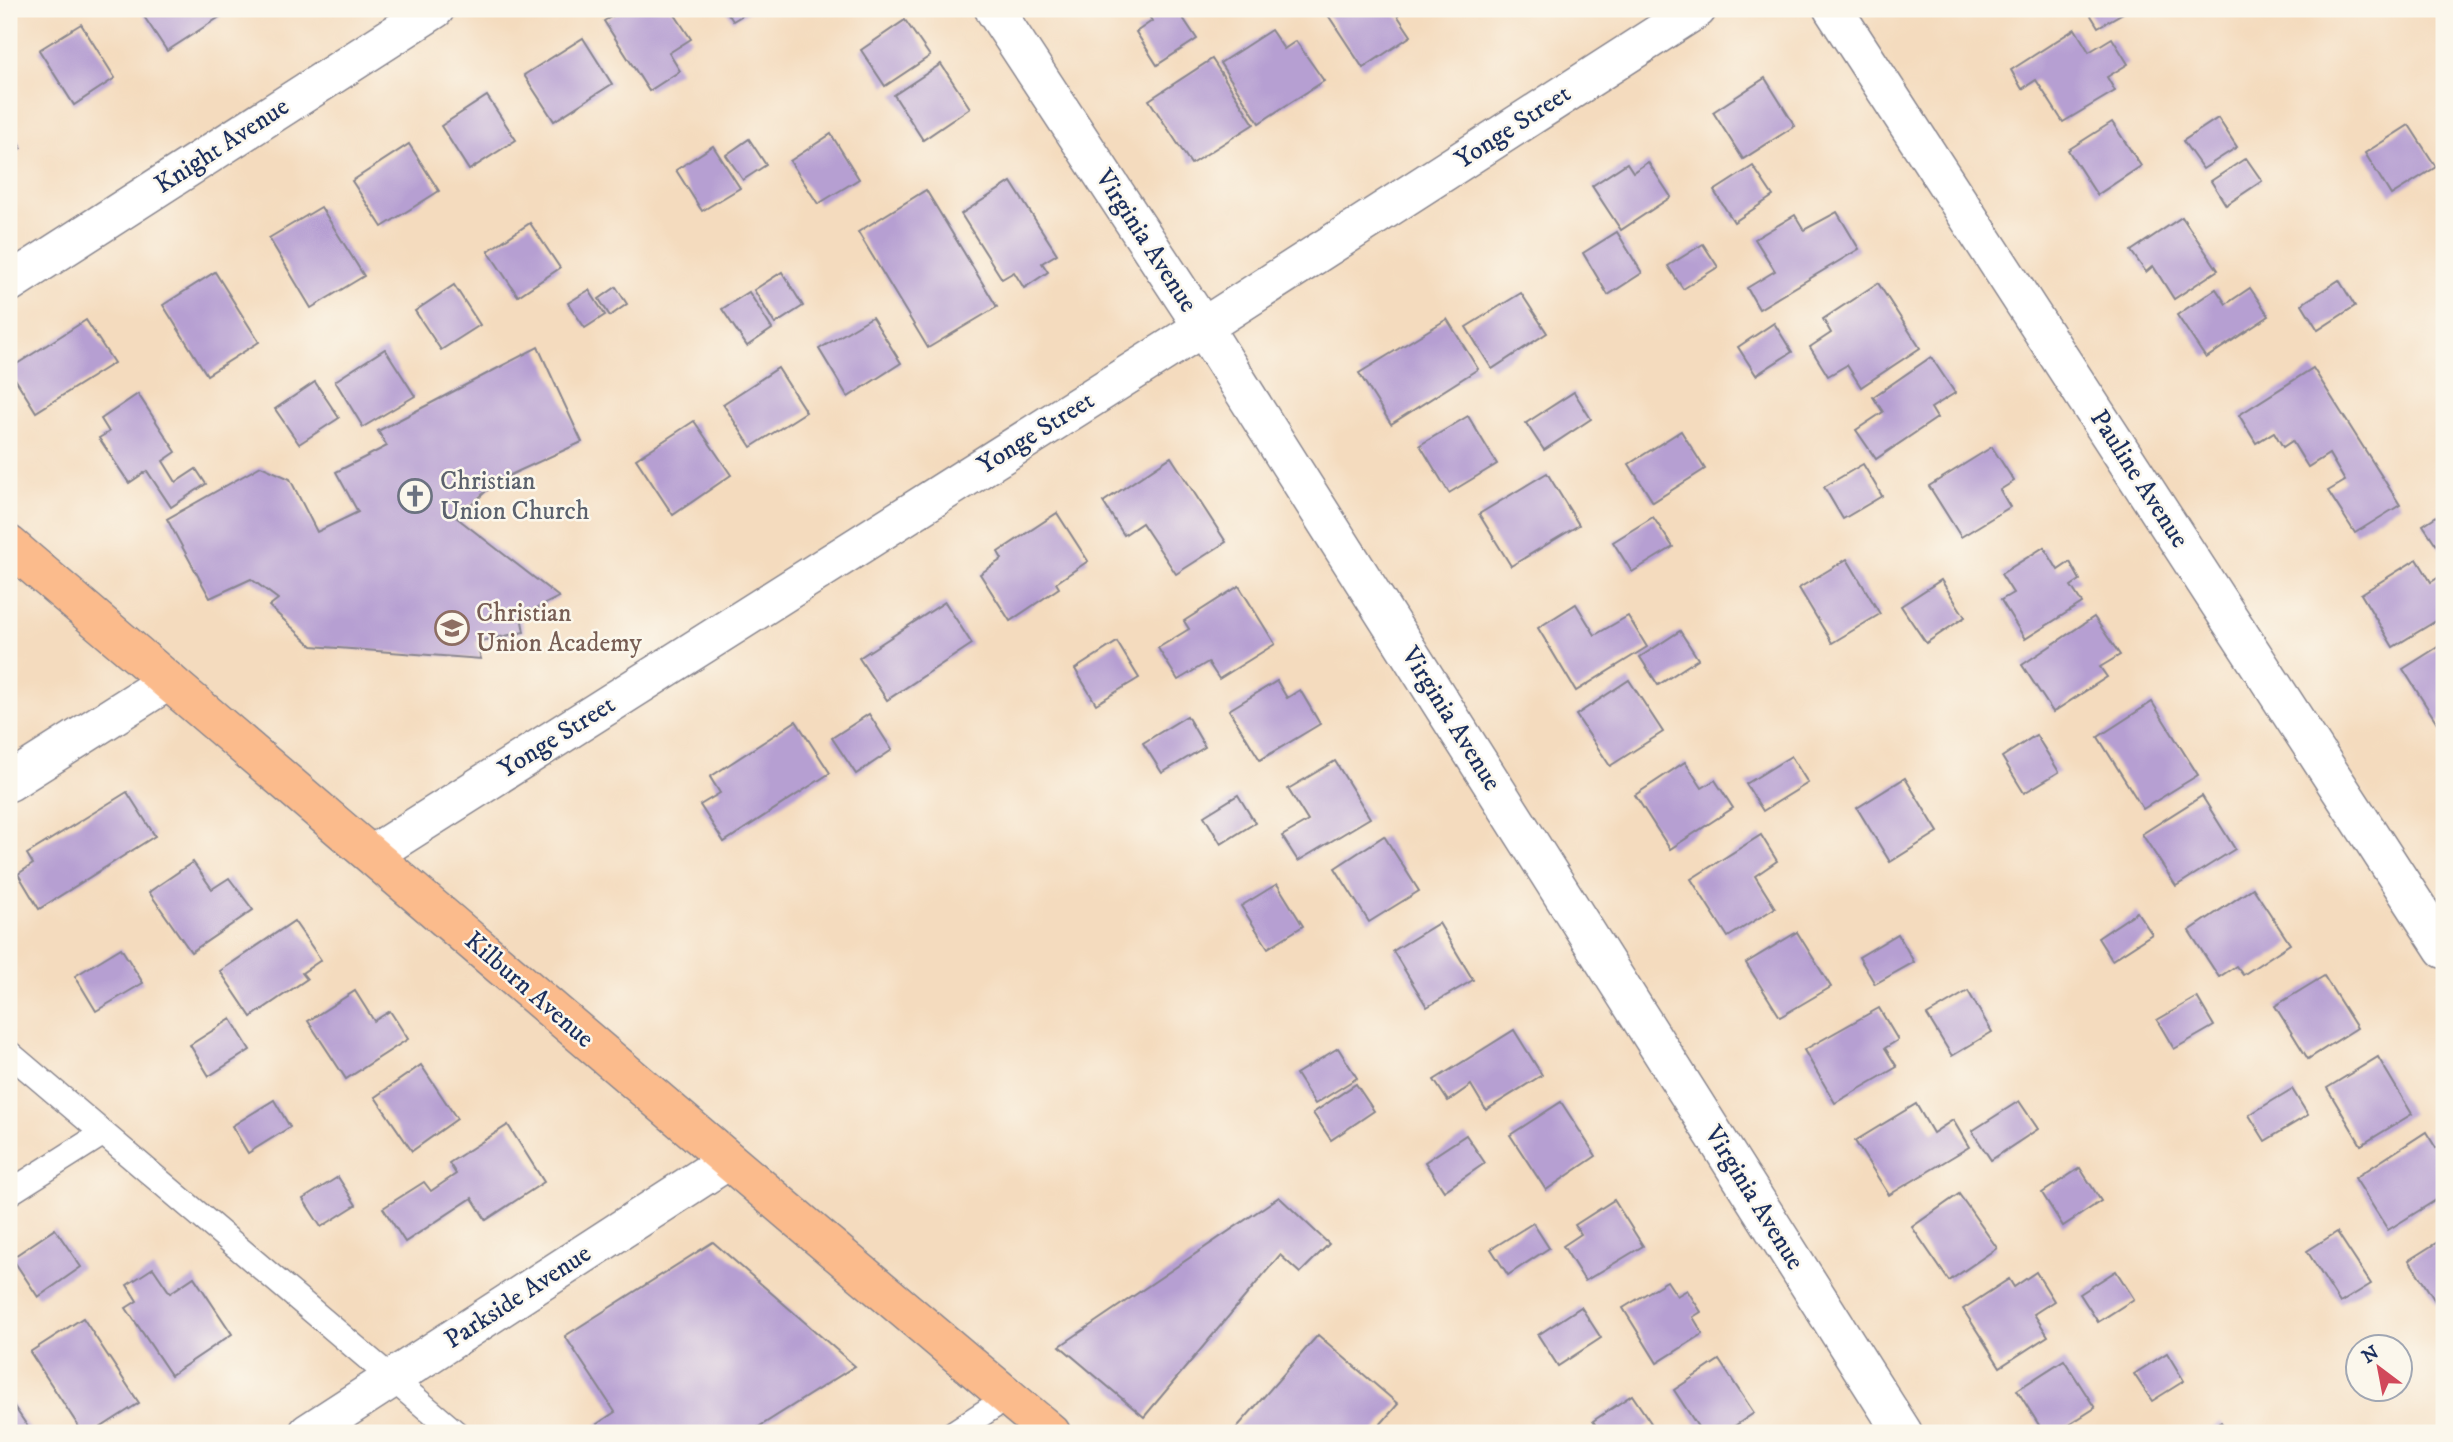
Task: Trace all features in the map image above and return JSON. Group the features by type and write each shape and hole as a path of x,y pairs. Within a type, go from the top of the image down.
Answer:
{"main road":[{"name":"Kilburn Avenue","path":"9,545 727,1161 1051,1433"}],"street":[{"name":"Knight Avenue","path":"9,283 435,9"},
{"name":"Virginia Avenue","path":"994,9 1203,327 1903,1433"},
{"name":"Yonge Street","path":"373,855 1697,9"},
{"name":"Pauline Avenue","path":"1833,9 2444,949"},
{"path":"9,782 168,681"},
{"name":"Parkside Avenue","path":"307,1433 727,1161"}],"lane":[{"path":"9,1053 456,1433"},
{"path":"9,1193 102,1134"},
{"path":"953,1433 1008,1397"}],"building":[{"path":"139,9 232,9 167,51"},
{"path":"625,9 671,9 691,39 669,53 680,71 649,91 604,21"},
{"path":"725,9 753,9 733,21"},
{"path":"1154,9 1177,9 1197,39 1157,65 1136,32 1152,21 1147,13"},
{"path":"1324,9 1393,9 1411,36 1363,68"},
{"path":"2087,9 2130,9 2098,27"},
{"path":"905,20 930,56 885,86 861,50"},
{"path":"81,24 115,78 74,105 39,50"},
{"path":"2075,29 2089,52 2112,38 2128,64 2107,77 2115,91 2063,122 2036,80 2022,89 2011,70"},
{"path":"1271,30 1284,49 1296,41 1324,81 1259,123 1220,63"},
{"path":"583,38 612,84 554,121 524,75"},
{"path":"1212,59 1254,124 1191,164 1149,100"},
{"path":"941,64 970,108 923,140 894,95"},
{"path":"1765,78 1795,126 1743,159 1713,112"},
{"path":"487,96 516,140 469,170 441,126"},
{"path":"2218,118 2237,147 2203,169 2183,141"},
{"path":"2112,122 2141,166 2097,195 2068,150"},
{"path":"2409,125 2436,167 2391,195 2365,153"},
{"path":"9,127 21,148 9,155"},
{"path":"831,134 859,179 818,204 790,161"},
{"path":"749,139 766,165 743,180 726,155"},
{"path":"409,144 439,191 382,227 352,181"},
{"path":"713,146 740,188 702,211 676,170"},
{"path":"2246,158 2262,181 2226,205 2211,181"},
{"path":"1648,162 1671,197 1621,230 1592,186 1627,163 1633,172"},
{"path":"1753,166 1773,196 1734,222 1714,191"},
{"path":"1011,182 1057,254 1042,263 1048,272 1024,288 1014,272 1002,279 961,214"},
{"path":"926,190 997,307 928,348 858,232"},
{"path":"321,207 364,276 311,308 269,238"},
{"path":"1837,212 1859,249 1759,309 1747,288 1775,271 1755,239 1795,215 1804,230"},
{"path":"2182,217 2218,270 2174,299 2153,266 2146,272 2131,251"},
{"path":"530,223 560,268 518,296 488,251"},
{"path":"1617,232 1642,273 1608,295 1583,253"},
{"path":"1703,244 1718,267 1683,289 1668,266"},
{"path":"215,272 259,342 207,375 163,305"},
{"path":"782,272 803,306 775,324 754,290"},
{"path":"2339,280 2355,306 2318,330 2302,304"},
{"path":"1878,283 1920,348 1861,387 1847,365 1828,376 1810,347 1831,333 1823,319"},
{"path":"454,285 480,325 441,350 415,311"},
{"path":"616,287 627,304 610,316 599,299"},
{"path":"2250,288 2269,316 2206,358 2177,315 2216,289 2226,304"},
{"path":"589,290 605,315 585,328 568,303"},
{"path":"749,292 772,329 747,346 722,309"},
{"path":"1521,293 1547,333 1492,369 1466,327"},
{"path":"872,317 901,363 848,397 819,349"},
{"path":"1447,319 1478,369 1391,424 1359,373"},
{"path":"86,320 114,363 36,412 9,369"},
{"path":"1774,323 1792,352 1756,375 1738,347"},
{"name":"Christian Union Church","path":"538,347 582,442 497,481 457,518 559,597 521,616 524,632 476,642 481,659 312,646 269,606 278,599 251,579 210,598 167,519 261,466 290,479 317,532 358,512 336,472 387,446 378,431"},
{"path":"385,349 415,396 363,427 335,381"},
{"path":"1931,357 1955,393 1931,408 1937,418 1876,459 1856,430 1883,412 1873,397"},
{"path":"778,368 806,412 751,447 723,404"},
{"path":"2313,368 2400,505 2355,533 2328,491 2345,481 2329,454 2308,467 2292,441 2283,447 2274,432 2256,443 2239,415"},
{"path":"315,382 339,418 299,444 275,409"},
{"path":"1574,392 1591,419 1544,450 1526,423"},
{"path":"138,394 176,452 163,461 176,482 196,469 206,484 171,507 147,471 129,483 99,438 109,432 101,419"},
{"path":"1468,416 1497,464 1449,493 1420,445"},
{"path":"694,421 731,475 673,515 636,459"},
{"path":"1681,431 1705,469 1653,502 1629,464"},
{"path":"1992,447 2014,481 2000,490 2010,507 1961,537 1929,486"},
{"path":"1171,457 1226,542 1176,574 1142,523 1124,535 1103,502"},
{"path":"1863,464 1882,496 1843,519 1824,487"},
{"path":"1547,473 1579,525 1511,566 1479,514"},
{"path":"2444,511 2444,546 2439,549 2423,525"},
{"path":"1057,513 1088,561 1056,583 1059,588 1010,621 980,574 1002,559 998,552"},
{"path":"1653,517 1673,547 1632,572 1613,542"},
{"path":"2044,547 2058,570 2070,562 2080,580 2071,586 2082,603 2025,639 2001,600 2013,593 2001,574"},
{"path":"1847,559 1880,614 1832,643 1799,588"},
{"path":"2417,559 2431,582 2444,574 2444,616 2393,647 2361,594"},
{"path":"1941,580 1965,617 1926,643 1901,606"},
{"path":"1239,586 1275,644 1219,679 1208,662 1178,680 1158,648 1189,629 1184,621"},
{"path":"945,602 972,644 887,700 859,658"},
{"path":"1576,604 1595,635 1628,616 1647,647 1576,691 1538,628"},
{"path":"2094,617 2120,655 2100,667 2107,677 2053,712 2022,665"},
{"path":"1680,631 1698,659 1658,685 1640,657"},
{"path":"1117,642 1139,678 1096,704 1075,669"},
{"path":"2444,643 2444,719 2437,723 2403,669"},
{"path":"1629,680 1663,732 1610,766 1576,715"},
{"path":"1277,681 1287,698 1300,690 1320,724 1260,760 1229,710"},
{"path":"2152,702 2198,775 2143,809 2098,737"},
{"path":"869,714 892,750 856,774 832,738"},
{"path":"1187,716 1205,747 1162,773 1143,743"},
{"path":"796,721 830,773 724,842 700,805 720,793 710,777"},
{"path":"2036,735 2059,772 2024,793 2002,757"},
{"path":"1791,756 1808,783 1763,811 1746,784"},
{"path":"1335,761 1370,818 1298,861 1282,836 1308,821 1288,789"},
{"path":"1685,762 1702,788 1715,780 1733,808 1670,849 1635,795"},
{"path":"1905,778 1938,832 1890,862 1857,808"},
{"path":"127,792 155,836 39,909 18,874 33,864 27,854"},
{"path":"1238,795 1255,823 1221,844 1204,816"},
{"path":"2202,796 2235,849 2176,886 2142,834"},
{"path":"1761,835 1777,861 1755,876 1775,908 1728,937 1691,879"},
{"path":"1384,836 1419,891 1369,922 1335,868"},
{"path":"193,862 212,889 229,878 253,910 191,952 149,892"},
{"path":"1277,884 1303,926 1268,948 1241,906"},
{"path":"2253,888 2290,944 2243,975 2236,966 2219,977 2189,931"},
{"path":"2137,912 2152,934 2112,960 2098,938"},
{"path":"294,921 321,960 302,973 307,979 251,1017 220,971"},
{"path":"1439,923 1473,980 1427,1007 1393,951"},
{"path":"1797,932 1831,987 1780,1017 1746,963"},
{"path":"1898,934 1914,962 1875,984 1859,957"},
{"path":"121,948 143,983 96,1011 75,976"},
{"path":"2324,976 2357,1028 2308,1059 2275,1006"},
{"path":"355,991 374,1021 390,1011 408,1039 346,1079 308,1021"},
{"path":"1968,991 1992,1032 1952,1056 1927,1015"},
{"path":"2197,997 2214,1026 2174,1049 2157,1020"},
{"path":"1879,1008 1898,1040 1885,1048 1897,1067 1835,1103 1804,1050"},
{"path":"231,1019 250,1050 209,1076 190,1045"},
{"path":"1514,1030 1542,1075 1486,1110 1471,1085 1448,1101 1434,1080"},
{"path":"1338,1048 1357,1078 1315,1104 1296,1074"},
{"path":"2378,1057 2412,1114 2361,1145 2327,1088"},
{"path":"421,1065 457,1119 412,1151 375,1097"},
{"path":"1356,1084 1374,1111 1331,1140 1313,1113"},
{"path":"2292,1089 2308,1115 2265,1141 2249,1115"},
{"path":"274,1100 290,1127 248,1153 232,1126"},
{"path":"2019,1101 2038,1129 1991,1160 1972,1131"},
{"path":"1561,1102 1596,1156 1546,1190 1510,1135"},
{"path":"1916,1104 1933,1133 1953,1120 1969,1147 1889,1195 1855,1141"},
{"path":"508,1125 544,1182 486,1220 472,1198 405,1242 383,1208 424,1182 431,1191 456,1174 449,1163"},
{"path":"2426,1132 2436,1148 2444,1143 2444,1195 2388,1230 2355,1178"},
{"path":"1466,1135 1485,1163 1444,1191 1425,1162"},
{"path":"2080,1168 2101,1201 2063,1226 2042,1193"},
{"path":"338,1177 356,1205 321,1227 303,1199"},
{"path":"1959,1194 1997,1248 1949,1281 1912,1227"},
{"path":"1279,1197 1329,1244 1300,1273 1280,1255 1144,1417 1060,1346"},
{"path":"1614,1200 1643,1246 1585,1281 1563,1246 1581,1234 1575,1225"},
{"path":"1533,1223 1549,1248 1508,1275 1491,1249"},
{"path":"55,1229 81,1267 38,1297 12,1258"},
{"path":"2337,1232 2371,1284 2340,1303 2307,1251"},
{"path":"2444,1238 2444,1315 2409,1260"},
{"path":"713,1242 855,1366 749,1433 603,1433 597,1424 615,1412 565,1336"},
{"path":"153,1268 170,1293 194,1277 232,1334 171,1375 126,1308 137,1301 127,1285"},
{"path":"2116,1271 2134,1299 2098,1322 2080,1294"},
{"path":"2036,1272 2054,1301 2034,1314 2048,1336 2000,1367 1963,1309 2009,1279 2014,1287"},
{"path":"1667,1281 1677,1296 1687,1290 1701,1312 1693,1317 1703,1334 1657,1363 1623,1308"},
{"path":"1581,1307 1601,1338 1558,1366 1538,1335"},
{"path":"83,1318 139,1403 92,1433 83,1433 30,1352"},
{"path":"1318,1335 1398,1404 1373,1433 1232,1433"},
{"path":"2167,1353 2184,1381 2152,1401 2134,1374"},
{"path":"1719,1360 1754,1413 1724,1433 1702,1433 1674,1390"},
{"path":"2064,1360 2095,1408 2056,1433 2044,1433 2017,1390"},
{"path":"1632,1395 1651,1423 1637,1433 1601,1433 1593,1421"},
{"path":"9,1399 32,1433 9,1433"},
{"path":"2221,1422 2228,1433 2203,1433"}],"place":[{"name":"Christian Union Church","path":"415,496"},
{"name":"Christian Union Academy","path":"452,628"}]}
